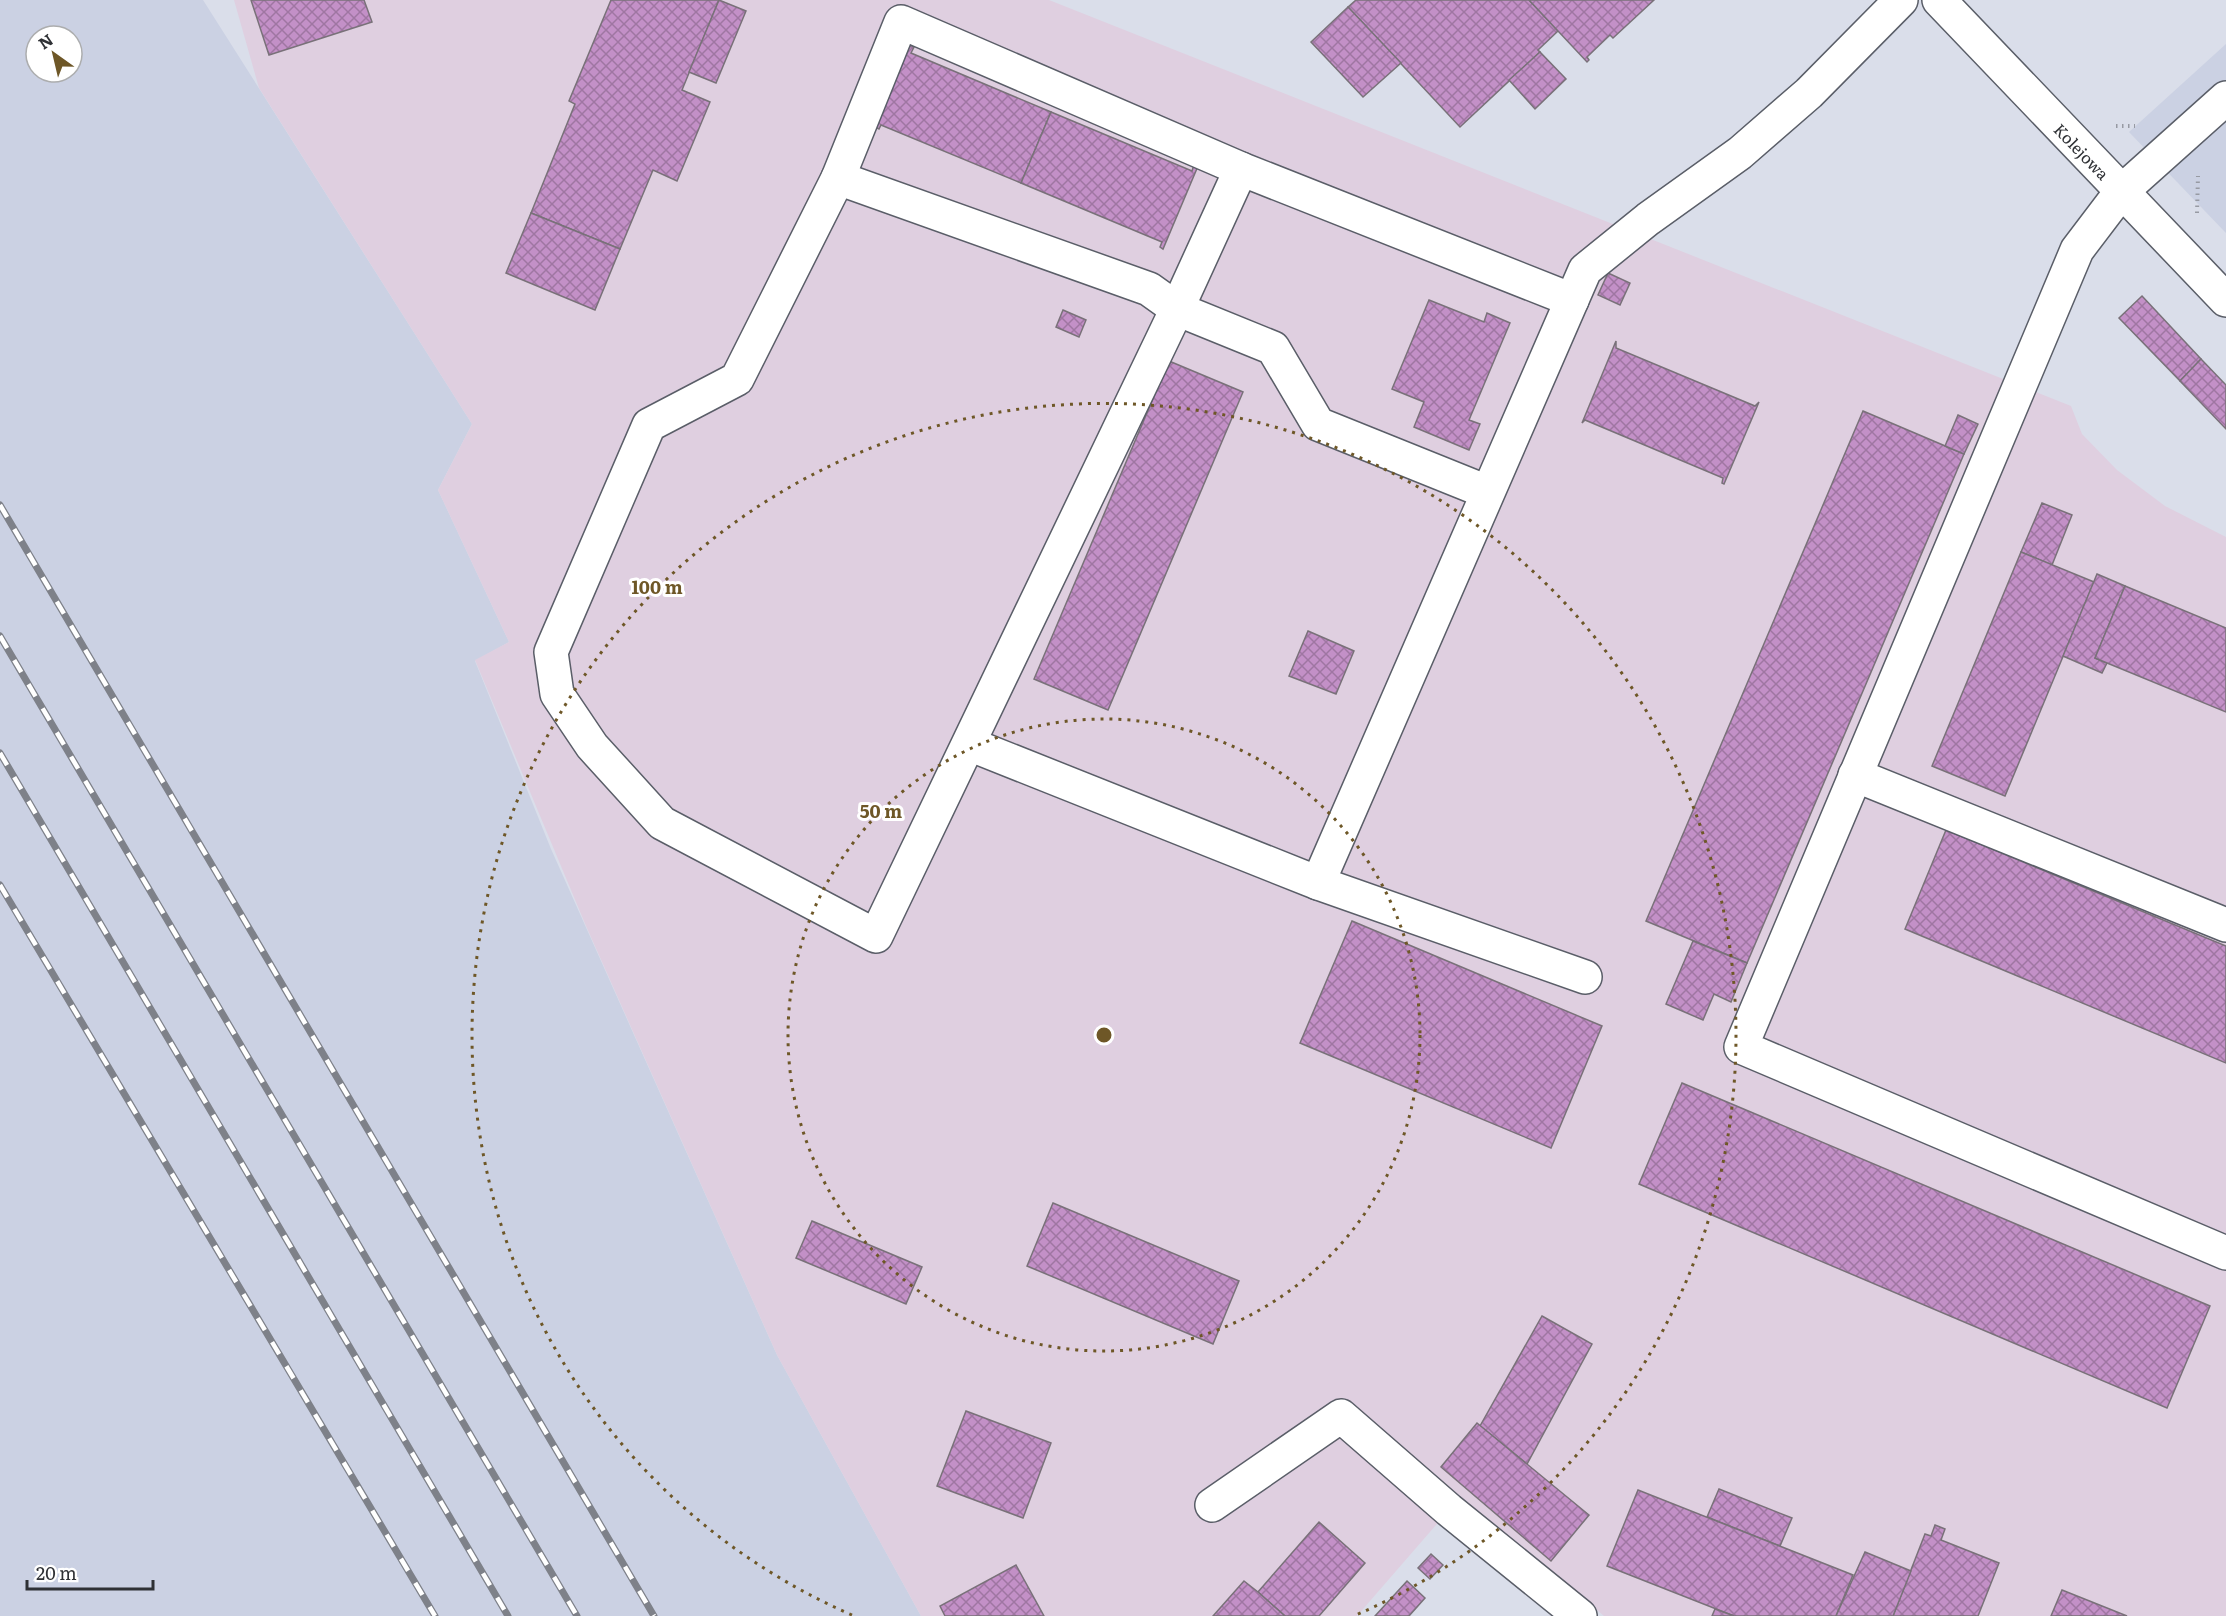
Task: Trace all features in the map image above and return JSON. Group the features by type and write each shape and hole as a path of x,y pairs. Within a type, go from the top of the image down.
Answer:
{"street":[{"path":"1318,883 1585,270 1648,219 1740,153 1809,93 1901,0"},
{"name":"Kolejowa","path":"1939,0 2226,300"},
{"path":"1241,169 1177,309 876,936 662,823 592,746 557,694 551,652 649,425 737,379 838,178 901,22 1241,169 1572,300"},
{"path":"2226,98 2121,192 2077,250 1741,1047 2226,1253"},
{"path":"838,178 1149,289 1177,309 1273,348 1318,424 1487,492"},
{"path":"969,744 1318,883 1585,977"},
{"path":"1856,775 2226,925"},
{"path":"1212,1505 1341,1416 1449,1510 1580,1616"}],"path":[{"path":"2112,125 2121,128 2148,124 2199,177 2196,212 2200,219"}],"shaded area":[{"path":"0,0 203,0 472,424 438,490 509,642 475,661 551,849 777,1355 921,1616 0,1616"},
{"path":"234,0 1049,0 2071,406 2082,434 2117,470 2165,506 2226,537 2226,1616 1604,1616 1584,1599 1449,1510 1357,1616 921,1616 777,1355 586,926 475,660 509,642 438,490 472,424 259,88"},
{"path":"2226,44 2226,233 2129,132"}],"building":[{"path":"251,0 364,0 372,22 269,55"},
{"path":"611,0 719,0 682,90 710,102 677,181 653,170 620,249 531,213 575,104 569,101"},
{"path":"719,0 746,11 716,83 689,72"},
{"path":"1356,0 1529,0 1558,31 1538,50 1540,52 1460,127 1348,7"},
{"path":"1529,0 1654,0 1613,38 1610,35 1587,57 1589,60 1587,62"},
{"path":"1348,7 1401,63 1363,97 1311,42"},
{"path":"910,45 914,47 911,53 1051,112 1021,183 881,125 879,129 875,127"},
{"path":"1540,52 1566,79 1535,109 1509,80"},
{"path":"1051,112 1192,171 1194,165 1198,166 1163,249 1160,247 1162,242 1021,183"},
{"path":"531,213 620,249 595,310 506,273"},
{"path":"1608,273 1630,283 1620,305 1598,295"},
{"path":"2142,296 2201,359 2180,381 2119,318"},
{"path":"1429,300 1484,322 1487,313 1510,323 1469,420 1480,424 1469,450 1414,427 1424,402 1392,389"},
{"path":"1063,310 1086,320 1079,337 1056,327"},
{"path":"1616,341 1616,348 1755,406 1759,402 1724,484 1722,483 1723,478 1585,420 1582,423"},
{"path":"2201,359 2226,385 2226,429 2180,381"},
{"path":"1169,361 1243,392 1108,710 1034,679"},
{"path":"1863,411 1964,454 1747,963 1646,921"},
{"path":"1958,415 1978,424 1964,454 1945,446"},
{"path":"2042,503 2072,515 2052,565 2021,552"},
{"path":"2021,552 2094,582 2005,796 1932,766"},
{"path":"2097,574 2125,586 2095,658 2107,663 2102,673 2063,656"},
{"path":"2125,586 2226,628 2226,712 2095,658"},
{"path":"1308,631 1354,651 1336,694 1289,676"},
{"path":"1946,830 2226,946 2226,1063 1905,929"},
{"path":"1352,921 1602,1026 1551,1148 1300,1043"},
{"path":"1693,941 1747,963 1731,1002 1714,994 1703,1020 1666,1004"},
{"path":"1682,1083 2210,1306 2167,1408 1639,1184"},
{"path":"1053,1203 1239,1281 1213,1344 1027,1266"},
{"path":"812,1221 922,1267 906,1304 796,1258"},
{"path":"1542,1316 1592,1344 1527,1464 1480,1426"},
{"path":"966,1411 1051,1443 1023,1518 937,1486"},
{"path":"1477,1423 1589,1515 1551,1561 1441,1467"},
{"path":"1719,1489 1792,1518 1780,1546 1707,1517"},
{"path":"1638,1490 1853,1575 1836,1616 1734,1616 1607,1566"},
{"path":"1319,1522 1365,1563 1319,1616 1285,1616 1258,1592"},
{"path":"1935,1525 1945,1529 1941,1540 1999,1563 1978,1616 1893,1616 1925,1534 1931,1536"},
{"path":"1865,1552 1911,1571 1893,1616 1836,1616"},
{"path":"1431,1554 1443,1565 1430,1579 1418,1568"},
{"path":"1016,1565 1044,1616 945,1616 940,1606"},
{"path":"1244,1581 1258,1592 1285,1616 1213,1616"},
{"path":"1407,1581 1425,1598 1409,1616 1375,1616"},
{"path":"2062,1590 2127,1616 2051,1616"},
{"path":"1715,1609 1734,1616 1712,1616"}],"railway":[{"path":"0,505 654,1616"},
{"path":"0,636 577,1616"},
{"path":"0,753 508,1616"},
{"path":"0,885 435,1616"}]}
